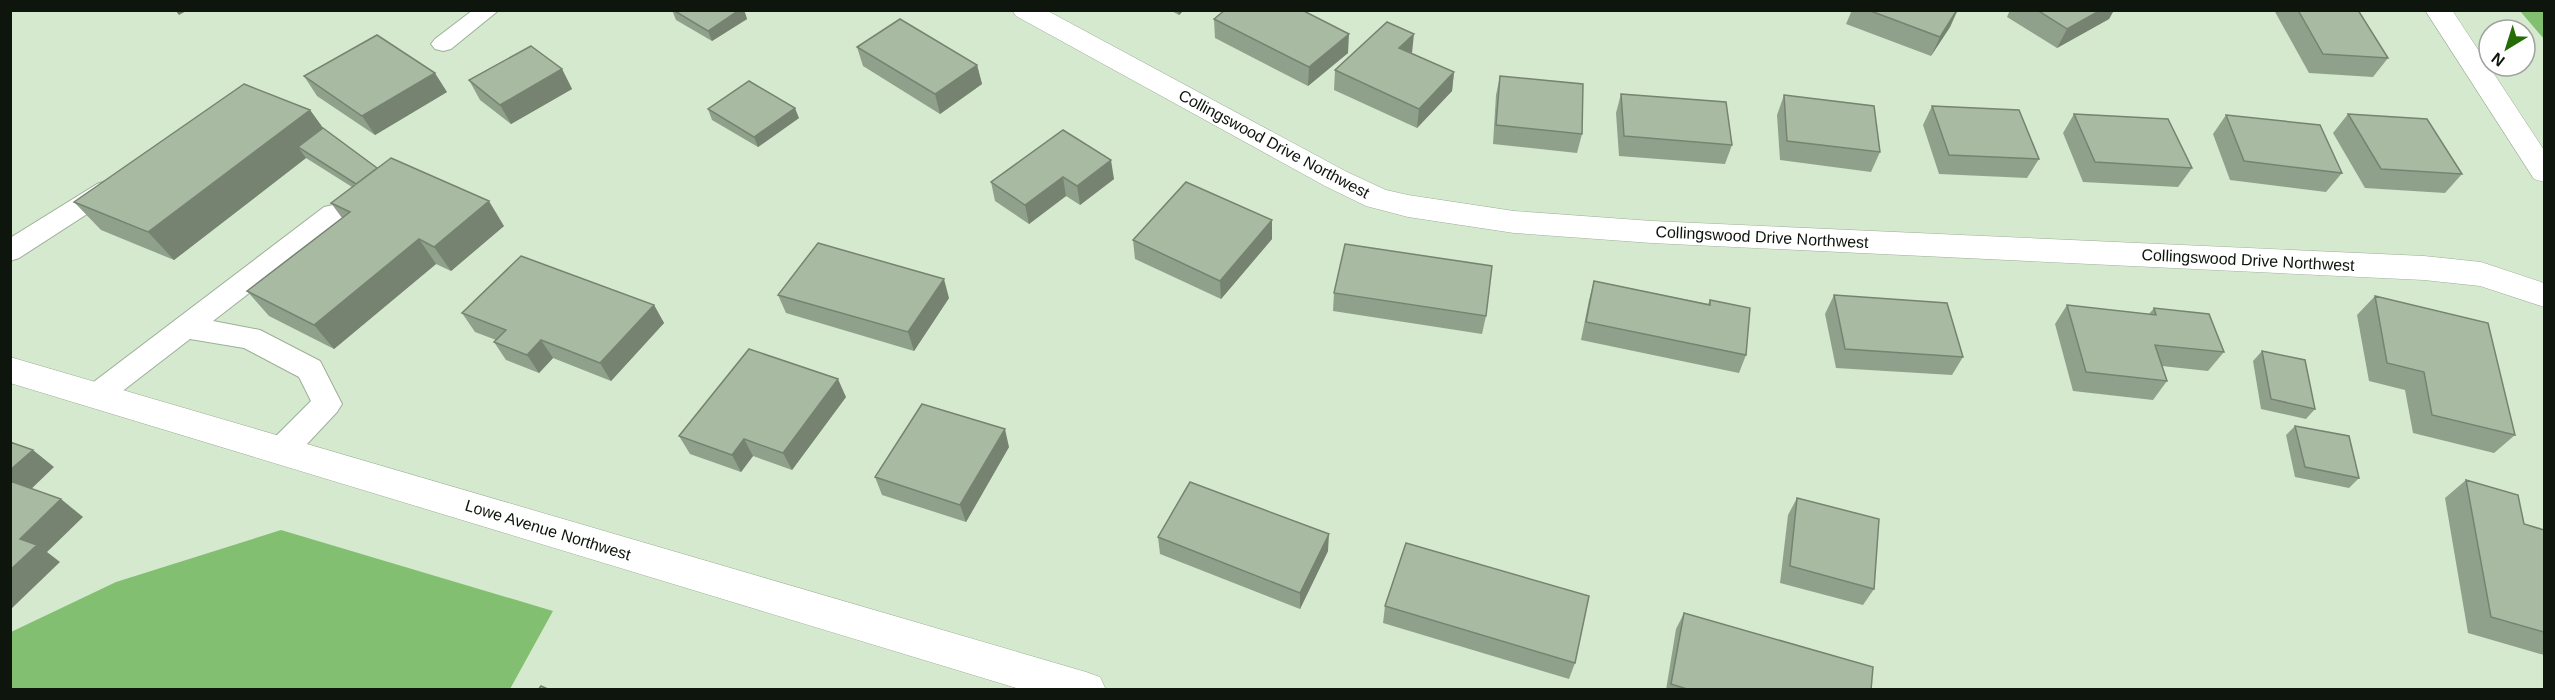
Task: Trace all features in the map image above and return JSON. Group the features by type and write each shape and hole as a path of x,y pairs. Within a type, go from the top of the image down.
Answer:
{"street":[{"name":"Collingswood Drive Northwest","path":"1024,10 1336,179 1377,198 1408,206 1514,222 1652,232 2424,268 2481,274 2544,295"},
{"path":"2438,10 2544,172"},
{"name":"Lowe Avenue Northwest","path":"10,370 1086,690"}],"lane":[{"path":"443,44 488,10"},
{"path":"10,251 106,190"},
{"path":"97,395 333,214"},
{"path":"185,327 250,338 310,369 327,404 281,451"}],"green space":[{"path":"2520,11 2544,11 2544,39 2537,31 2537,18 2526,18"},
{"path":"281,530 553,611 510,689 11,689 11,632 116,582"}],"building":[{"path":"673,10 739,10 708,31"},
{"path":"1225,10 1302,10 1349,34 1309,67 1214,19"},
{"path":"1868,10 1957,10 1940,37"},
{"path":"2037,10 2101,10 2067,29"},
{"path":"2298,10 2358,10 2388,58 2323,54"},
{"path":"900,19 977,65 935,94 857,47"},
{"path":"1387,22 1414,34 1399,48 1454,72 1419,109 1335,70"},
{"path":"377,35 435,73 362,116 304,76"},
{"path":"531,46 562,69 500,105 469,80"},
{"path":"1500,76 1583,84 1582,134 1496,125"},
{"path":"749,81 795,108 754,137 708,109"},
{"path":"244,84 310,110 148,232 74,202"},
{"path":"1621,94 1726,102 1732,145 1624,136"},
{"path":"1784,95 1874,106 1880,152 1787,141"},
{"path":"1932,106 2019,110 2039,159 1949,155"},
{"path":"2074,114 2168,119 2192,168 2095,162"},
{"path":"2348,114 2427,119 2462,174 2381,169"},
{"path":"2226,115 2320,125 2342,173 2244,161"},
{"path":"323,128 377,168 356,184 298,147"},
{"path":"1063,130 1111,160 1077,186 1063,177 1025,205 991,182"},
{"path":"391,158 489,201 434,247 419,239 314,325 247,291 350,212 331,203"},
{"path":"1186,182 1272,220 1220,281 1133,240"},
{"path":"818,243 944,279 908,332 778,295"},
{"path":"1345,244 1492,266 1486,316 1334,293"},
{"path":"521,256 654,305 600,363 541,340 527,355 494,342 506,330 462,313"},
{"path":"1594,281 1710,305 1710,300 1750,308 1746,355 1586,322"},
{"path":"1834,295 1947,303 1963,357 1845,349"},
{"path":"2375,296 2488,323 2515,435 2432,415 2424,372 2387,363"},
{"path":"2067,305 2156,315 2154,308 2209,314 2224,352 2155,345 2167,381 2086,372"},
{"path":"749,349 838,379 783,453 744,439 732,455 679,436"},
{"path":"2262,351 2305,360 2315,409 2271,399"},
{"path":"922,404 1005,429 960,505 875,477"},
{"path":"2295,426 2349,436 2359,478 2305,467"},
{"path":"10,442 33,450 10,470"},
{"path":"2466,480 2518,495 2524,524 2544,530 2544,632 2491,617"},
{"path":"10,481 61,499 20,539 37,545 10,570"},
{"path":"1190,482 1329,534 1300,593 1158,537"},
{"path":"1797,498 1879,519 1874,589 1790,566"},
{"path":"1406,543 1589,596 1575,663 1385,606"},
{"path":"1684,613 1873,667 1871,690 1690,690 1671,684"},
{"path":"541,686 550,690 538,690"}]}
